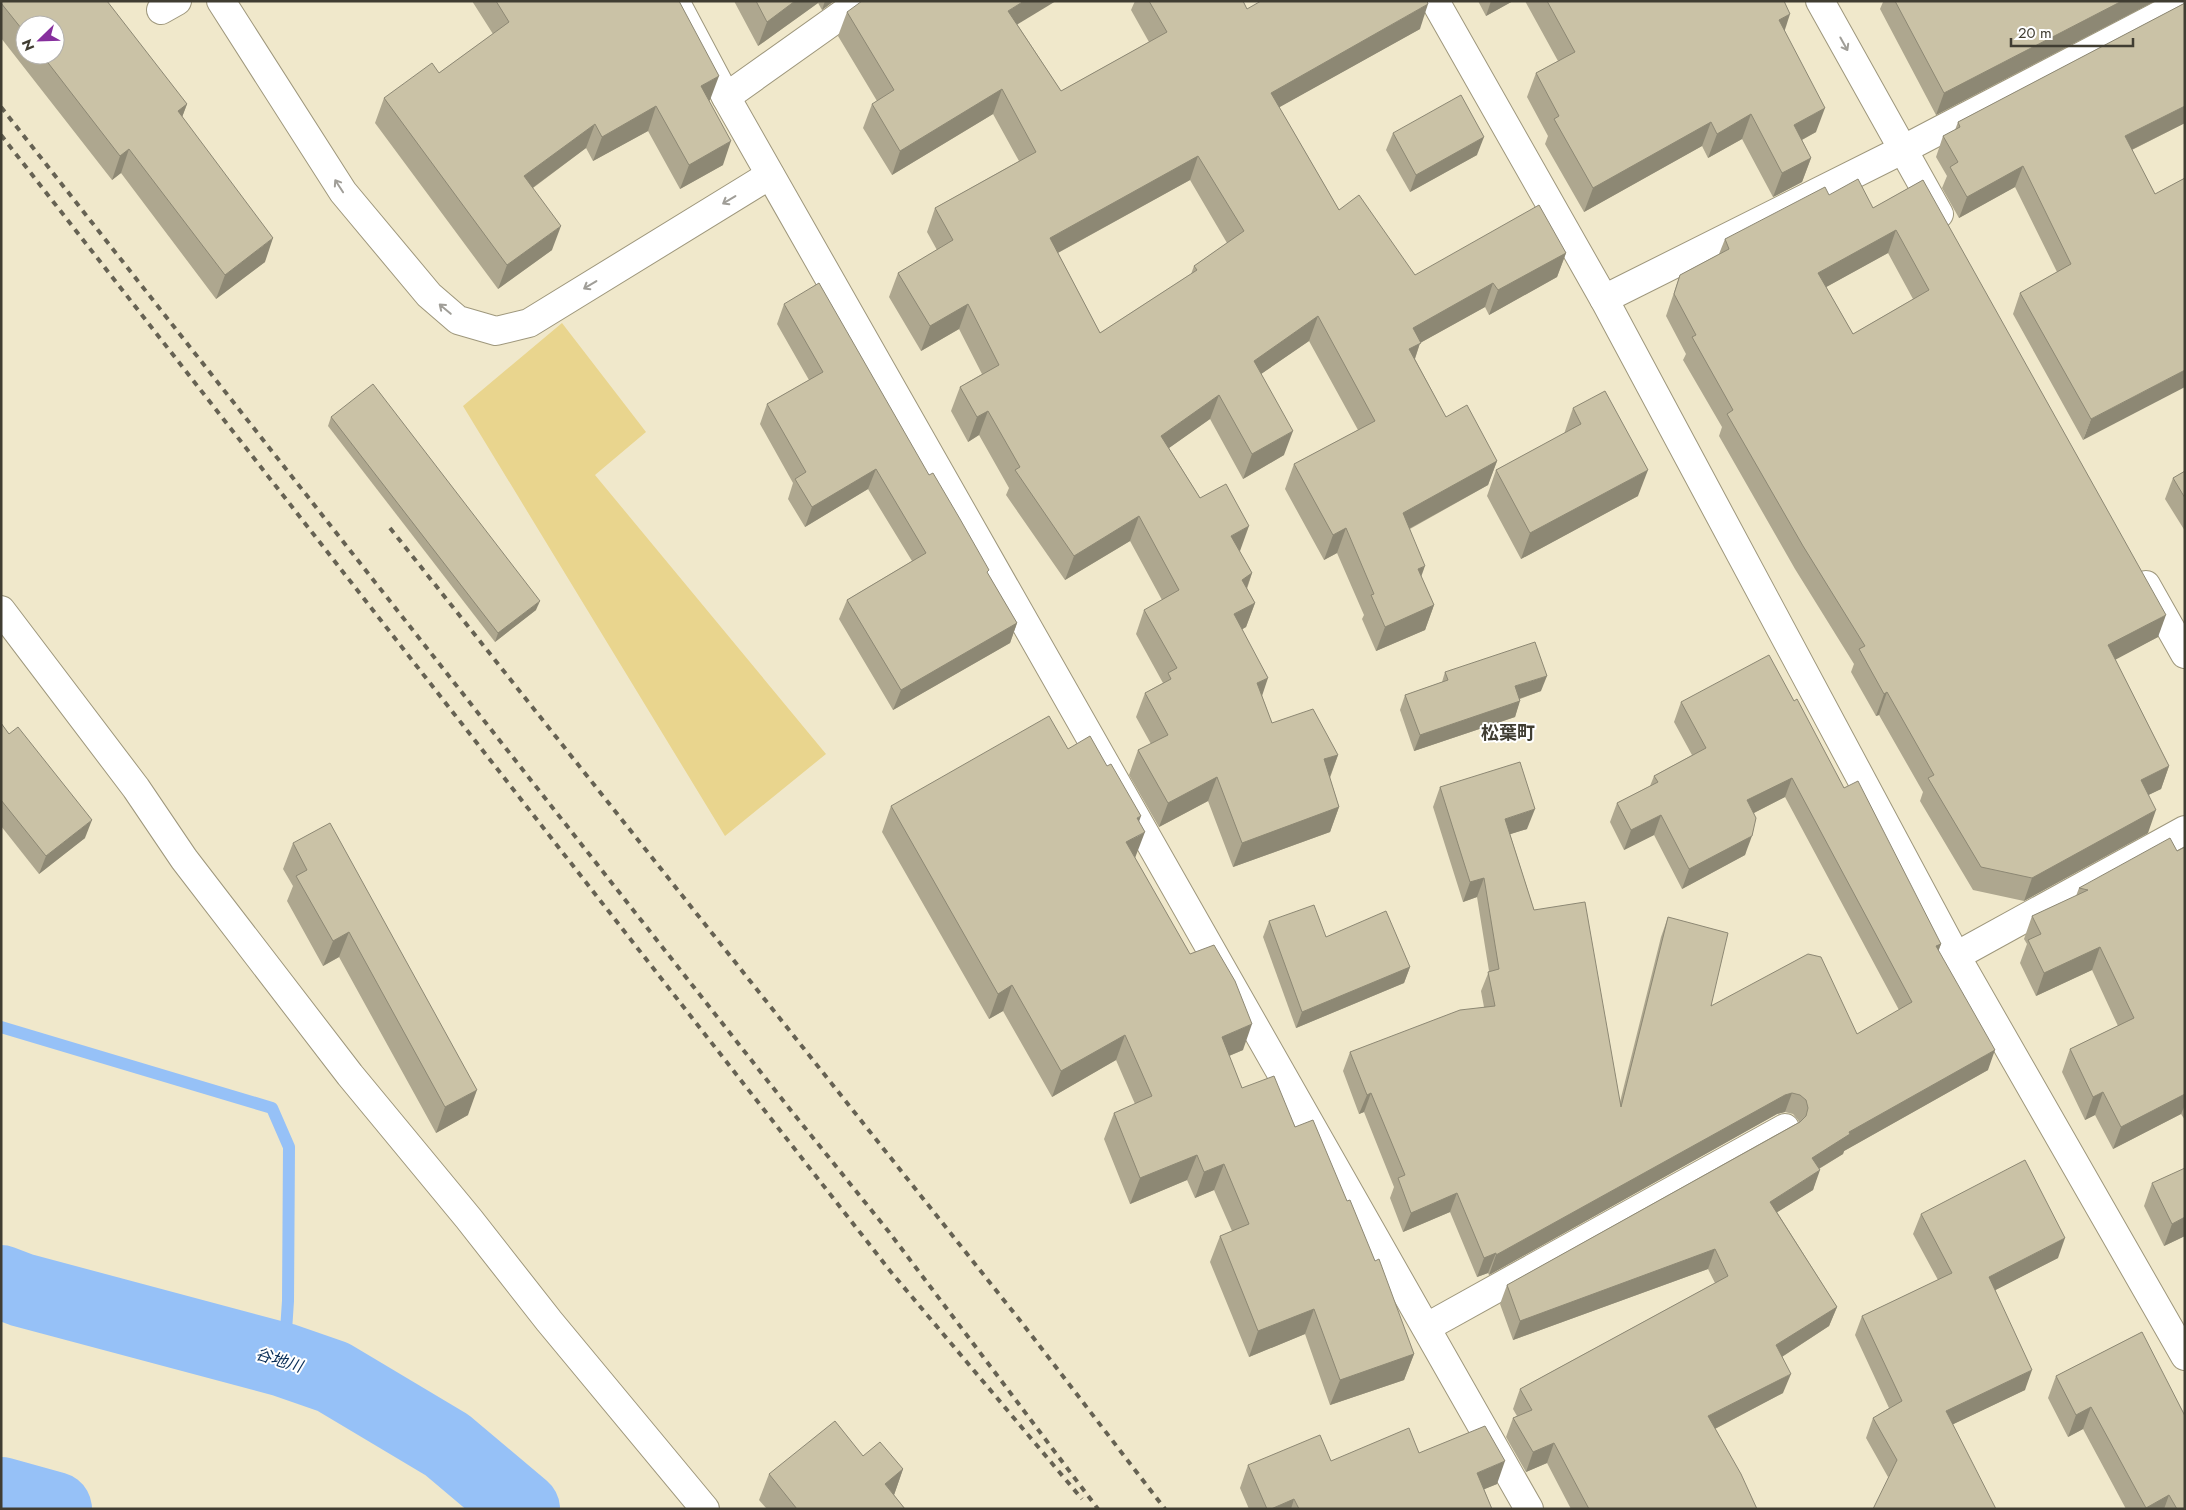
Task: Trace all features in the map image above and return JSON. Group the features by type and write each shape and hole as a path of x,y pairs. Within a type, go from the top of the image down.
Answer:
{"street":[{"path":"222,1 343,192 429,295 458,320 496,331 529,323 770,175"},
{"path":"675,1 770,175 1427,1326 1529,1509"},
{"path":"726,97 862,1"},
{"path":"1434,1 1604,299 1956,956 2185,1356"},
{"path":"1820,1 1951,236"},
{"path":"1604,299 1902,150 2185,2"},
{"path":"2136,567 2185,654"},
{"path":"1,610 136,788 184,859 350,1075 469,1220 549,1322 705,1509"},
{"path":"1956,956 2185,830"},
{"path":"1427,1326 1785,1128"}],"shaded area":[{"path":"562,323 646,432 595,475 826,754 725,836 463,406"}],"building":[{"path":"1,1 107,1 187,104 178,111 273,238 225,275 129,149 120,156 50,65 65,65 65,15 15,15 15,20"},
{"path":"496,1 679,1 719,76 701,86 731,141 689,165 656,106 602,137 595,124 524,176 561,226 507,265 384,98 432,63 439,73 509,22"},
{"path":"756,1 795,1 767,22"},
{"path":"862,1 1024,1 1008,11 1061,91 1167,32 1149,1 1243,1 1247,9 1261,1 1427,1 1428,4 1271,93 1339,210 1359,195 1415,275 1539,205 1566,253 1498,290 1493,283 1413,328 1421,343 1409,349 1446,417 1467,405 1497,461 1403,513 1425,566 1418,569 1434,605 1385,627 1371,595 1374,594 1346,528 1333,535 1294,464 1375,421 1318,316 1254,361 1293,431 1252,454 1219,395 1161,436 1200,498 1226,484 1249,526 1231,536 1252,573 1242,580 1255,603 1234,614 1268,678 1257,683 1272,723 1313,709 1338,755 1324,759 1339,807 1242,843 1217,777 1168,803 1138,750 1168,735 1145,693 1171,679 1168,673 1177,668 1144,610 1179,590 1139,516 1074,556 1015,470 1020,467 988,411 977,417 960,387 999,365 968,304 930,326 898,273 953,240 935,208 1036,152 1002,89 900,151 872,104 894,90 847,12","holes":["1198,156 1244,231 1194,266 1197,270 1100,333 1050,238"]},
{"path":"1547,1 1784,1 1790,14 1779,20 1825,108 1794,125 1811,158 1782,173 1751,114 1717,134 1711,122 1593,188 1554,119 1559,116 1536,73 1575,52"},
{"path":"1895,1 2122,1 1944,93"},
{"path":"2185,3 2185,106 2125,136 2155,194 2185,178 2185,370 2091,419 2020,293 2071,264 2023,166 1967,197 1950,167 1958,162 1943,136 1960,127 1958,122"},
{"path":"1461,95 1484,137 1416,175 1393,133"},
{"path":"1858,179 1873,208 1923,180 2166,615 2108,645 2169,766 2141,780 2156,810 2032,878 1981,867 1928,778 1934,775 1887,692 1884,694 1859,649 1865,646 1803,546 1727,414 1733,410 1692,337 1696,335 1674,294 1680,275 1729,249 1725,239 1825,187 1829,195","holes":["1896,230 1929,290 1853,334 1818,273"]},
{"path":"819,283 929,475 933,473 960,519 989,570 987,572 1017,623 901,690 847,600 926,553 876,469 812,507 795,479 806,472 767,404 823,372 784,304"},
{"path":"373,384 540,601 498,633 331,417"},
{"path":"1605,391 1648,470 1530,533 1496,470 1581,424 1573,408"},
{"path":"2185,471 2185,498 2173,478"},
{"path":"1535,642 1547,676 1515,686 1520,701 1420,735 1405,695 1448,680 1445,672"},
{"path":"1769,655 1794,701 1797,699 1844,788 1858,781 1941,944 1936,946 1995,1050 1849,1132 1850,1134 1812,1158 1820,1170 1770,1202 1837,1307 1776,1345 1791,1374 1708,1416 1741,1474 1757,1509 1589,1509 1554,1443 1533,1452 1513,1418 1532,1410 1520,1389 1728,1276 1715,1249 1520,1321 1507,1285 1800,1122 1806,1116 1808,1108 1806,1100 1800,1095 1792,1093 1785,1095 1496,1255 1496,1253 1484,1258 1457,1193 1411,1213 1398,1178 1405,1175 1371,1093 1367,1095 1350,1052 1460,1010 1495,1006 1488,972 1499,969 1484,878 1470,882 1440,787 1520,762 1535,809 1505,819 1534,910 1585,902 1621,1107 1668,917 1728,933 1711,1006 1808,954 1821,957 1857,1034 1912,1002 1792,778 1747,800 1756,818 1752,836 1689,869 1661,815 1631,830 1617,803 1658,782 1654,776 1706,748 1681,702"},
{"path":"1049,716 1068,749 1090,736 1107,766 1111,764 1141,816 1137,818 1145,832 1126,842 1190,954 1214,945 1235,981 1252,1024 1222,1037 1242,1088 1274,1076 1295,1127 1313,1120 1347,1201 1350,1200 1375,1261 1379,1259 1414,1354 1340,1380 1314,1309 1258,1331 1220,1236 1249,1224 1224,1164 1204,1172 1197,1155 1140,1178 1114,1113 1152,1096 1125,1035 1061,1071 1012,985 998,994 891,806"},
{"path":"1,723 9,734 18,727 92,820 46,856 1,800"},
{"path":"330,823 477,1090 445,1107 349,932 333,941 296,876 307,870 293,843"},
{"path":"2170,838 2177,851 2185,847 2185,1094 2121,1127 2103,1092 2093,1097 2070,1049 2134,1018 2100,947 2044,973 2028,940 2041,934 2032,916 2088,890 2079,888"},
{"path":"1314,905 1326,937 1386,911 1410,967 1302,1012 1269,921"},
{"path":"2025,1160 2065,1238 1989,1277 2032,1370 1946,1411 1996,1509 1873,1509 1897,1460 1873,1418 1902,1401 1862,1316 1952,1273 1921,1214"},
{"path":"2185,1168 2185,1217 2172,1224 2152,1183"},
{"path":"2142,1332 2185,1416 2185,1509 2177,1509 2169,1495 2146,1508 2091,1407 2076,1415 2056,1376"},
{"path":"835,1421 863,1456 880,1442 903,1469 885,1484 905,1509 797,1509 769,1474"},
{"path":"1485,1426 1505,1461 1477,1473 1492,1509 1299,1509 1294,1499 1267,1509 1248,1465 1320,1435 1331,1461 1409,1428 1419,1453"}],"waterway":[{"path":"1,1027 272,1108 289,1147 288,1301 284,1360"},
{"name":"谷地川","path":"1,1282 22,1290 284,1360 333,1377 447,1445 523,1509"},
{"path":"1,1494 55,1509"}],"railway":[{"path":"1,107 789,1108 889,1232 1098,1509"},
{"path":"1,135 891,1272 1082,1499"},
{"path":"390,528 1022,1323 1165,1509"}],"district":[{"name":"松葉町","path":"1508,733"}]}
